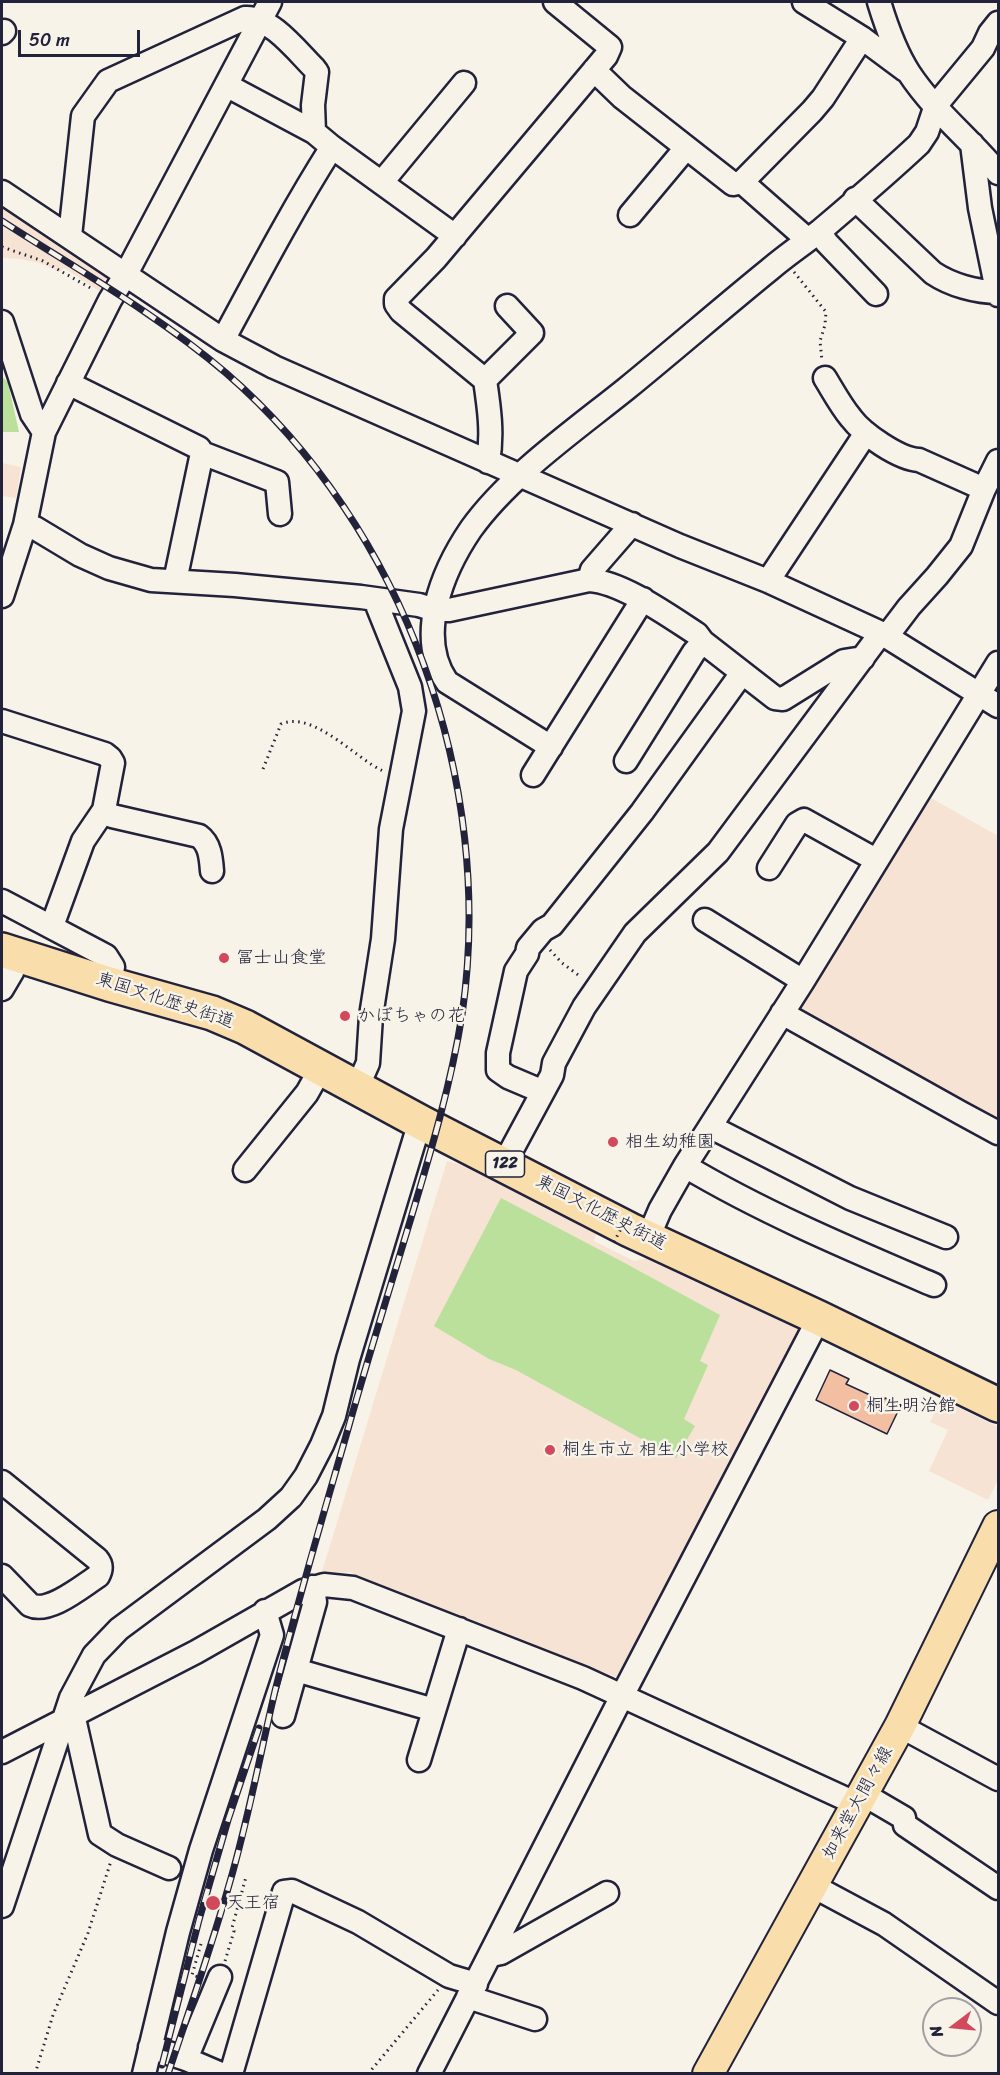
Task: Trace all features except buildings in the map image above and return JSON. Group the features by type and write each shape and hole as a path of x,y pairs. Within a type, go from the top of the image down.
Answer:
{"highway":[{"name":"東国文化歴史街道","path":"10,952 109,984 212,1012 504,1164 999,1405"}],"main road":[{"name":"如来堂大間々線","path":"708,2073 813,1887 900,1726 996,1539"}],"street":[{"path":"488,462 491,418 485,380 401,311 396,304 399,294 436,258 606,56 610,47 555,2"},
{"path":"804,2 862,38 909,73 999,173"},
{"path":"879,2 909,73"},
{"path":"70,237 83,116 108,81 265,11"},
{"path":"2,596 25,525 44,432 115,291 265,11"},
{"path":"265,11 270,25 317,72 313,105 314,132"},
{"path":"551,747 447,682 436,659 434,620 451,564 461,545 485,512 521,476 813,236 919,144 927,132 936,105 991,49 990,33 999,23"},
{"path":"594,70 622,97 733,184 742,182 817,105 862,38"},
{"path":"382,182 464,84"},
{"path":"226,85 314,132 455,236"},
{"path":"855,199 933,273 945,280 985,292 998,293 980,208 972,144"},
{"path":"223,340 278,242 286,222 332,147"},
{"path":"630,215 686,148"},
{"path":"742,182 813,236 827,243 876,294"},
{"path":"2,192 223,340 274,367 488,462 768,581 884,635 999,706"},
{"path":"485,380 532,333 507,306"},
{"path":"2,322 32,414 44,432"},
{"path":"825,378 851,419 866,433 894,452 911,460 919,460 984,489"},
{"path":"68,382 199,448 202,453 277,482 280,514"},
{"path":"768,581 866,433"},
{"path":"175,581 202,453"},
{"path":"504,1164 547,1083 554,1063 584,1007 597,988 636,933 718,852 863,658 961,546 984,489 999,461"},
{"path":"589,580 592,570 632,524"},
{"path":"25,525 35,528 80,555 108,568 151,580 235,585 419,605 434,620"},
{"path":"434,620 449,610 597,580 643,599 697,634 742,674 770,696 779,699 844,661 863,658"},
{"path":"533,775 643,599"},
{"path":"357,1088 368,1064 371,1016 383,939 391,829 414,711 405,670 375,600"},
{"path":"626,761 694,652 704,642"},
{"path":"637,1229 660,1209 999,663"},
{"path":"547,1083 508,1077 498,1070 498,1053 516,971 527,954 528,948 538,935 552,925 642,812 742,674"},
{"path":"2,722 105,754 113,763 104,810 83,841 52,926"},
{"path":"104,810 112,816 199,836 206,840 212,860 212,871"},
{"path":"769,868 797,824 804,820 876,861"},
{"path":"2,901 106,956 112,967 109,984"},
{"path":"705,920 802,981"},
{"path":"2,989 12,972 10,952"},
{"path":"782,1013 999,1133"},
{"path":"245,1170 307,1093 321,1068"},
{"path":"2,1906 68,1716 71,1698 85,1669 119,1629 267,1519 291,1497 300,1486 322,1445 334,1416 367,1296 415,1138 422,1123"},
{"path":"711,1127 850,1198 946,1237"},
{"path":"685,1166 715,1184 934,1286"},
{"path":"429,2073 819,1318"},
{"path":"2,1482 98,1559 101,1564 98,1576 51,1605 36,1608 30,1605 2,1576"},
{"path":"2,1752 196,1652 308,1589 333,1585 353,1588 459,1629 622,1696 904,1818 905,1825 999,1888"},
{"path":"283,1716 315,1602 308,1589"},
{"path":"144,2073 178,1932 201,1850 272,1635 266,1611"},
{"path":"419,1760 459,1629"},
{"path":"296,1670 434,1710"},
{"path":"68,1716 100,1834 117,1845 169,1868"},
{"path":"900,1726 999,1779"},
{"path":"813,1887 884,1924 999,2003"},
{"path":"231,2073 284,1892 292,1891 358,1922 472,1990 535,2019"},
{"path":"491,1955 501,1953 607,1893"},
{"path":"186,2059 220,1977"},
{"path":"150,2048 221,2073"}],"path":[{"path":"2,246 43,261 100,294"},
{"path":"783,259 826,312 820,346 825,378"},
{"path":"263,769 281,724 289,720 299,721 331,735 378,768 402,777"},
{"path":"527,954 534,955 544,943 562,963 597,988"},
{"path":"614,1242 637,1229"},
{"path":"220,1977 234,1931 232,1928 246,1877"},
{"path":"34,2073 53,2015 88,1933 105,1879"},
{"path":"368,2073 390,2050 449,1976"}],"shaded area":[{"path":"2,198 104,264 106,278 99,291 64,268 60,272 40,263 2,258"},
{"path":"2,463 21,467 16,498 2,496"},
{"path":"931,798 998,836 998,1124 793,1014 889,858"},
{"name":"桐生市立 相生小学校","path":"447,1161 472,1168 596,1234 594,1241 634,1261 652,1257 807,1329 616,1677 349,1572 321,1575"},
{"path":"941,1399 998,1427 998,1480 988,1500 929,1471 948,1430 930,1422"}],"green space":[{"path":"2,376 8,383 19,432 2,432"},
{"path":"501,1198 720,1315 700,1361 708,1365 684,1419 695,1426 676,1458 516,1370 489,1359 434,1326"}],"railway":[{"path":"2,221 145,312 226,373 289,436 343,506 388,583 424,665 449,750 465,838 469,927 462,1015 446,1092 426,1168 363,1376 292,1625 229,1885 168,2074"},
{"path":"162,2065 199,1920 228,1820 259,1728"}],"place":[{"name":"冨士山食堂","path":"224,958"},
{"name":"かぼちゃの花","path":"345,1016"},
{"name":"相生幼稚園","path":"613,1142"},
{"name":"桐生明治館","path":"854,1406"},
{"name":"桐生市立 相生小学校","path":"550,1450"},
{"name":"天王宿","path":"213,1903"}]}
